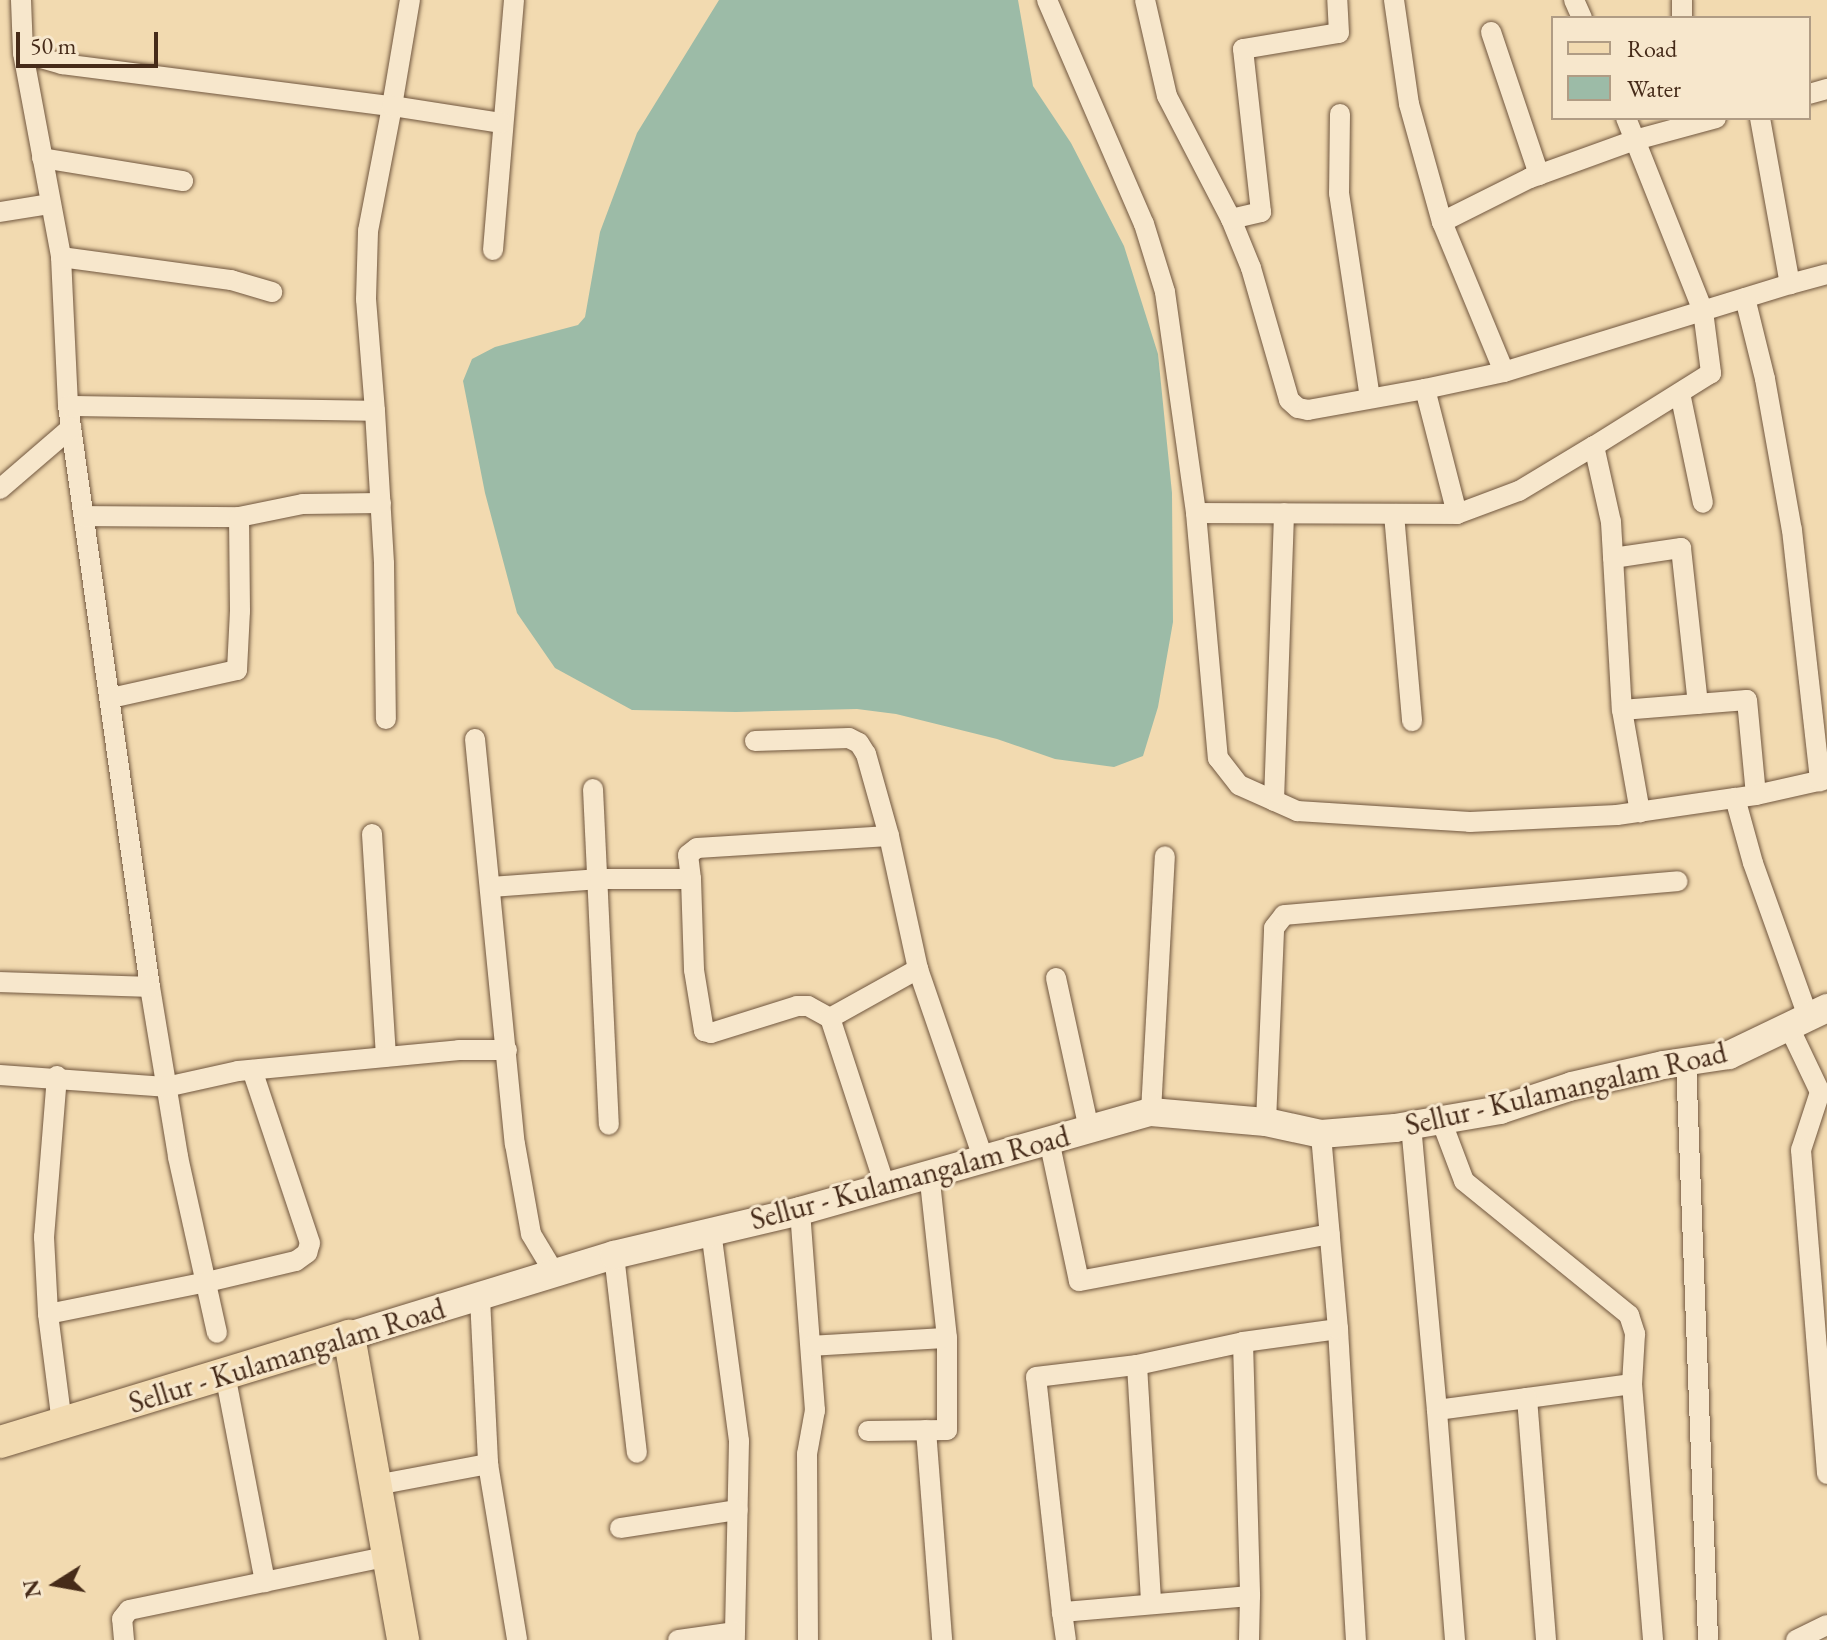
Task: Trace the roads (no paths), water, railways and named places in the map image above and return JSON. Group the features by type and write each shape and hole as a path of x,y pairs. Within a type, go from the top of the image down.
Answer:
{"main road":[{"name":"Sellur - Kulamangalam Road","path":"0,1442 61,1414 225,1374 614,1255 800,1211 929,1172 1151,1112 1266,1122 1321,1134 1411,1125 1500,1110 1572,1086 1686,1061 1729,1055 1808,1017"},
{"path":"349,1336 403,1640"}],"street":[{"path":"21,0 23,53 61,257 68,406 150,987 178,1157 217,1333"},
{"path":"493,250 514,0"},
{"path":"1047,0 1144,224 1165,292 1196,513 1218,758 1239,785 1297,811 1470,822 1640,812 1756,795 1823,780 1792,530 1765,379 1745,298"},
{"path":"1145,0 1167,96 1231,219 1251,268 1289,400 1298,408 1308,410 1504,372 1827,274"},
{"path":"1231,219 1261,212 1243,49 1339,33 1337,0"},
{"path":"1394,0 1409,104 1442,222 1504,372"},
{"path":"386,719 381,503 366,299 368,231 392,106 404,1"},
{"path":"1491,32 1539,175"},
{"path":"23,53 62,64 502,123"},
{"path":"1340,114 1339,193 1370,398"},
{"path":"1196,513 1457,514 1519,491 1711,373 1703,311 1627,120"},
{"path":"1760,120 1790,284"},
{"path":"1442,222 1539,175 1682,122"},
{"path":"42,158 183,181"},
{"path":"0,212 50,204"},
{"path":"61,257 231,280 272,292"},
{"path":"1425,389 1457,514"},
{"path":"1680,393 1703,503"},
{"path":"68,406 375,411"},
{"path":"0,489 71,428"},
{"path":"1594,446 1611,522 1622,710 1640,812"},
{"path":"84,516 239,517 303,504 381,503"},
{"path":"1274,801 1284,513"},
{"path":"1394,514 1412,721"},
{"path":"111,698 237,670 239,517"},
{"path":"1613,558 1681,548 1698,704"},
{"path":"1622,710 1747,700 1756,795"},
{"path":"755,741 849,738 859,743 866,754 889,836 918,969 983,1158"},
{"path":"475,739 515,1144 531,1234 555,1274"},
{"path":"593,789 600,879 600,967 609,1125"},
{"path":"1735,798 1753,863 1808,1017 1820,1092 1801,1150 1827,1474"},
{"path":"372,834 386,1057"},
{"path":"889,836 697,848 688,855 694,970 704,1031 711,1033 797,1006 820,1013 918,969"},
{"path":"1151,1112 1165,856"},
{"path":"491,887 600,879 691,879"},
{"path":"1266,1122 1274,928 1284,915 1678,881"},
{"path":"1056,978 1089,1129"},
{"path":"0,982 150,987"},
{"path":"820,1013 885,1186"},
{"path":"0,1075 57,1076 166,1087 252,1070 459,1050 507,1050"},
{"path":"1686,1061 1708,1640"},
{"path":"48,1314 207,1282 296,1261 307,1253 310,1243 252,1070"},
{"path":"57,1076 44,1237 48,1314 61,1414"},
{"path":"1441,1120 1464,1181 1629,1315 1635,1334 1632,1384 1653,1640"},
{"path":"1411,1125 1455,1640"},
{"path":"1321,1134 1338,1329 1356,1640"},
{"path":"1049,1140 1079,1281 1330,1234"},
{"path":"868,1431 947,1430 947,1338 929,1172"},
{"path":"800,1211 815,1410 807,1454 808,1640"},
{"path":"678,1640 735,1636 739,1441 711,1231"},
{"path":"614,1255 637,1453"},
{"path":"480,1298 488,1464 517,1640"},
{"path":"1066,1640 1036,1377 1137,1365 1243,1342 1338,1329"},
{"path":"811,1346 947,1338"},
{"path":"1243,1342 1249,1640"},
{"path":"1137,1365 1151,1604"},
{"path":"225,1374 265,1582"},
{"path":"1437,1410 1632,1384"},
{"path":"1527,1398 1546,1640"},
{"path":"926,1430 942,1640"},
{"path":"376,1485 488,1464"},
{"path":"620,1528 738,1510"},
{"path":"124,1640 122,1619 129,1610 389,1556"},
{"path":"1062,1612 1250,1596"},
{"path":"1796,1640 1827,1625"}],"water":[{"path":"719,0 1018,0 1033,86 1071,143 1124,246 1158,354 1172,493 1173,622 1158,707 1143,756 1114,767 1055,759 997,739 896,714 857,709 736,712 632,710 555,668 517,613 485,493 463,381 472,359 495,347 578,325 585,317 600,232 637,133"}]}
